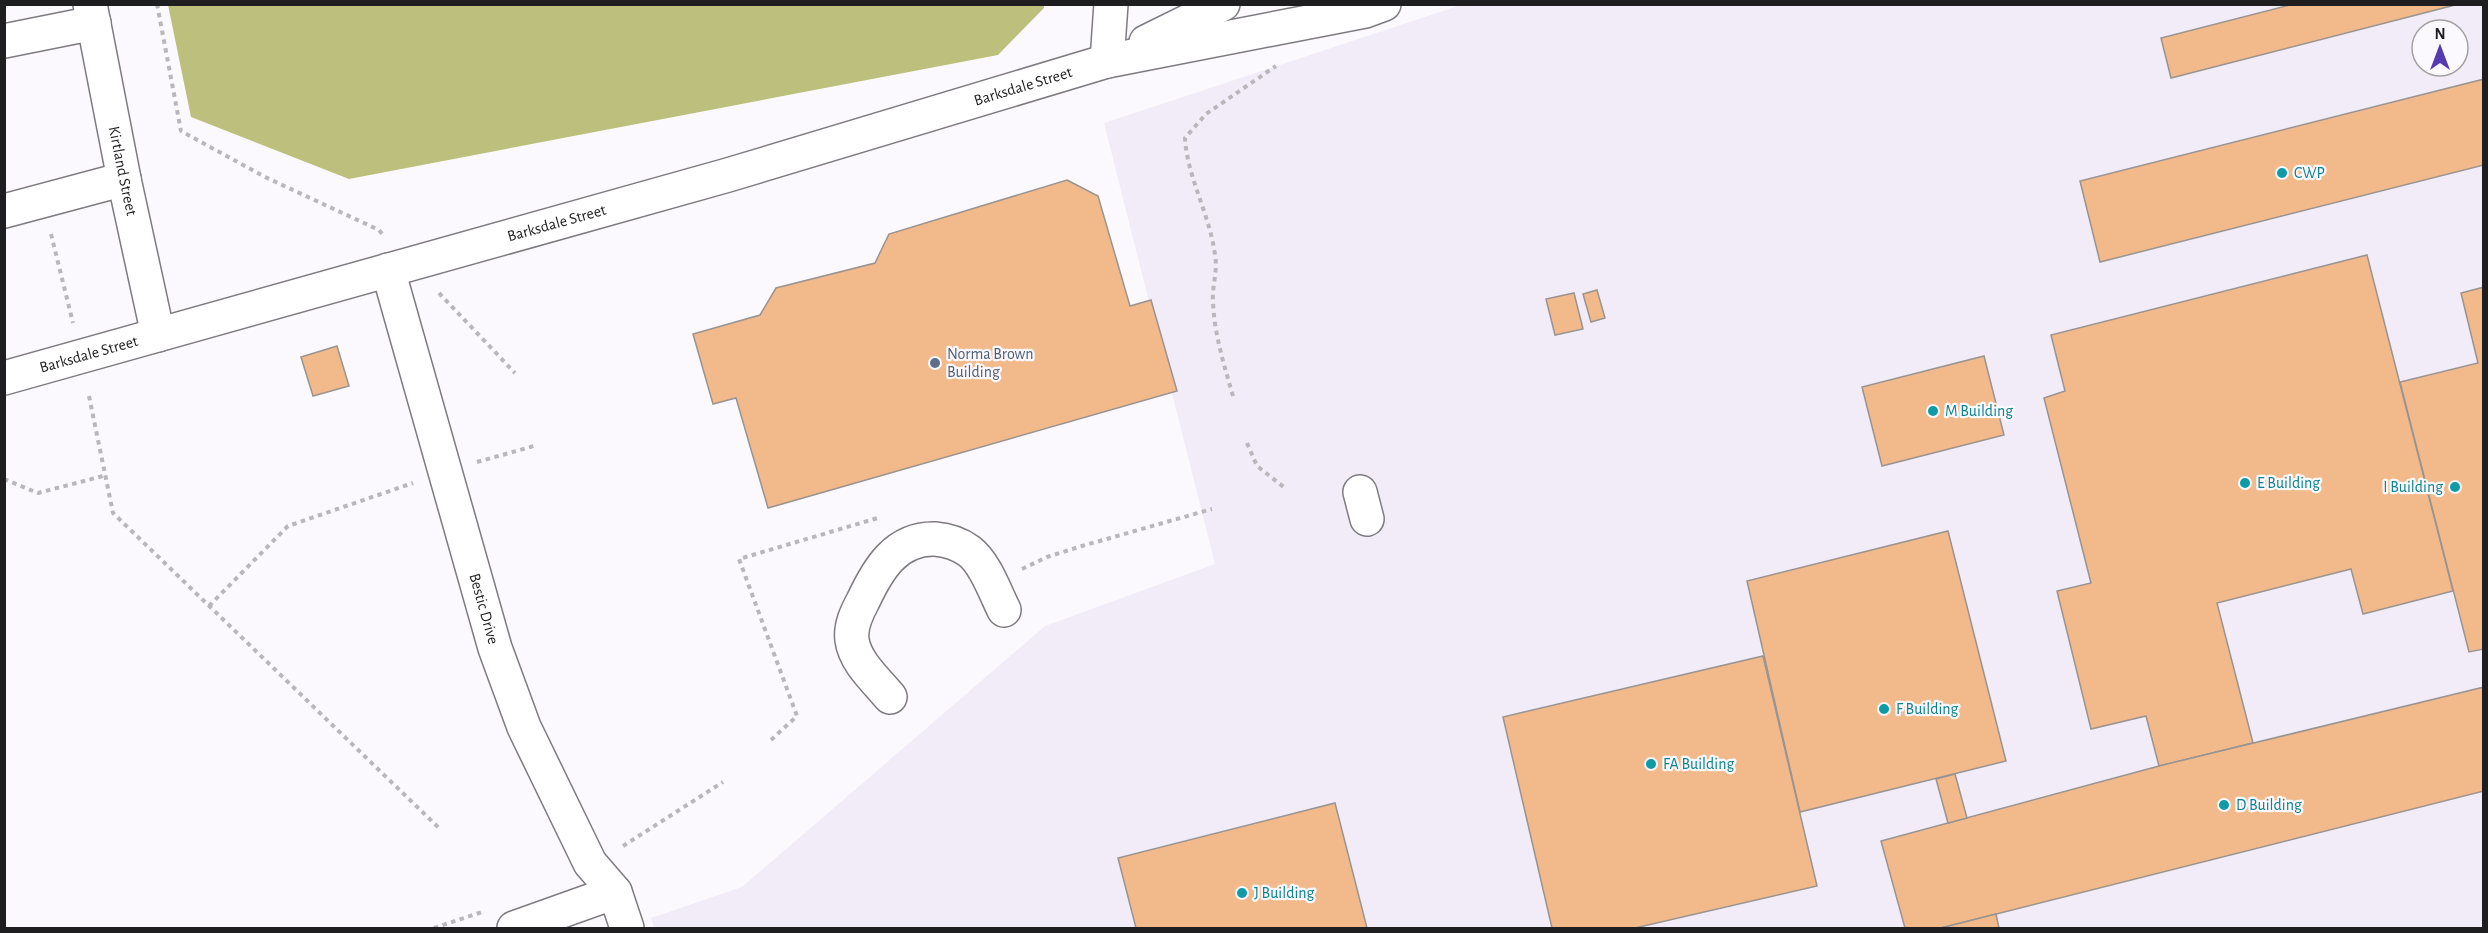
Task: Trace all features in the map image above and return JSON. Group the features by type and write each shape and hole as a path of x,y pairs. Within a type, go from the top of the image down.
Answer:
{"street":[{"path":"1107,61 1111,4"},
{"name":"Barksdale Street","path":"1107,61 1223,4"},
{"name":"Barksdale Street","path":"4,378 728,175 1107,61 1375,8"},
{"path":"4,41 92,14"},
{"name":"Kirtland Street","path":"92,14 124,179 158,335"},
{"path":"4,211 124,179"},
{"name":"Bestic Drive","path":"401,267 445,472 495,648 524,727 590,863 615,892 627,928"},
{"path":"890,697 857,657 851,639 855,618 870,585 887,560 905,544 924,539 948,540 970,552 981,566 1004,610"},
{"path":"514,928 615,892"}],"path":[{"path":"157,4 182,131 265,177 379,230 401,267 515,373"},
{"path":"1233,396 1219,349 1213,299 1217,275 1215,253 1198,189 1186,160 1185,138 1206,114 1276,66"},
{"path":"43,201 74,328"},
{"path":"89,396 113,513 440,829"},
{"path":"1247,443 1257,466 1285,488"},
{"path":"209,607 288,526 445,472 534,446"},
{"path":"4,478 38,493 107,475"},
{"path":"614,852 723,782"}],"shaded area":[{"path":"1461,5 2483,5 2483,928 654,928 651,918 742,887 1045,626 1215,564 1104,123"}],"green space":[{"path":"168,4 1044,5 1044,8 998,55 349,179 191,117"}],"building":[{"path":"2294,4 2459,4 2171,78 2161,38"},
{"name":"CWP","path":"2484,79 2484,165 2100,262 2080,181"},
{"name":"Norma Brown Building","path":"1067,180 1098,196 1130,306 1151,300 1177,391 768,508 736,398 713,404 693,334 760,315 776,288 875,263 889,234"},
{"name":"E Building","path":"2367,255 2453,591 2363,614 2351,569 2217,603 2253,743 2159,766 2146,716 2091,729 2057,591 2091,583 2044,398 2065,391 2051,335"},
{"name":"I Building","path":"2484,287 2484,649 2469,652 2400,382 2478,363 2461,293"},
{"path":"1597,290 1605,318 1591,322 1583,294"},
{"path":"1574,293 1583,329 1555,335 1546,299"},
{"path":"337,346 349,386 313,396 301,357"},
{"name":"M Building","path":"1984,356 2004,435 1882,466 1862,387"},
{"name":"F Building","path":"1948,531 2006,761 1800,812 1747,581"},
{"name":"FA Building","path":"1763,656 1817,886 1635,928 1552,928 1503,717"},
{"name":"D Building","path":"2484,687 2484,791 1941,928 1905,928 1881,841 2159,766"},
{"path":"1955,774 1967,818 1948,823 1936,779"},
{"name":"J Building","path":"1335,803 1367,928 1136,928 1118,858"},
{"path":"1996,914 1999,928 1941,928"}],"place":[{"name":"CWP","path":"2282,173"},
{"name":"Norma Brown Building","path":"935,363"},
{"name":"M Building","path":"1933,411"},
{"name":"E Building","path":"2245,483"},
{"name":"I Building","path":"2455,487"},
{"name":"F Building","path":"1884,709"},
{"name":"FA Building","path":"1651,764"},
{"name":"D Building","path":"2224,805"},
{"name":"J Building","path":"1242,893"}]}
